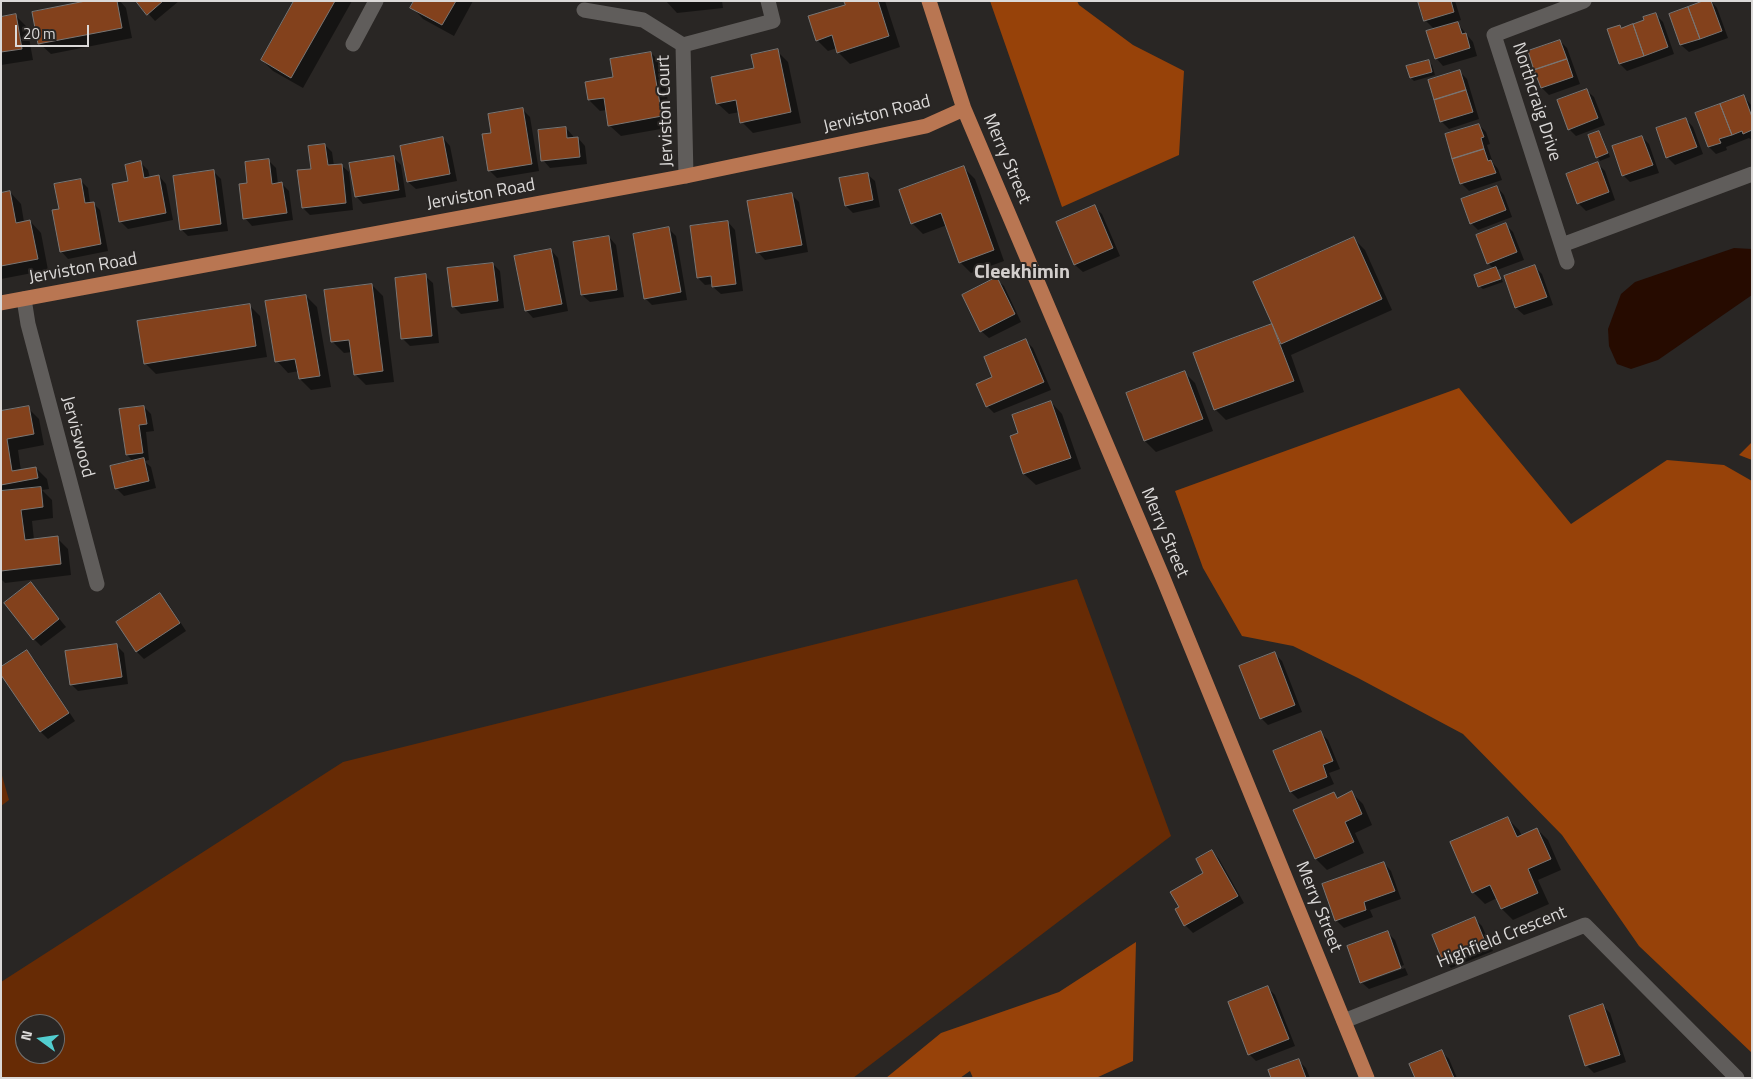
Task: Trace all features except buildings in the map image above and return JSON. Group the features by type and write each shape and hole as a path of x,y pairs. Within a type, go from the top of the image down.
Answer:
{"main road":[{"name":"Merry Street","path":"929,1 964,109 1163,578 1367,1078"},
{"name":"Jerviston Road","path":"1,303 686,176 926,126 964,109"}],"street":[{"path":"353,44 376,1"},
{"name":"Jerviston Court","path":"584,10 643,20 683,45 773,21 768,1"},
{"name":"Northcraig Drive","path":"1567,262 1494,35 1584,1"},
{"name":"Jerviston Court","path":"683,45 686,176"},
{"path":"1562,244 1752,174"},
{"name":"Jerviswood","path":"24,299 28,324 97,584"},
{"name":"Highfield Crescent","path":"1344,1022 1585,925 1737,1078"}],"shaded area":[{"path":"990,1 1077,1 1079,5 1133,45 1184,71 1179,155 1062,207"},
{"path":"1734,248 1752,249 1752,295 1658,360 1631,369 1617,364 1609,346 1608,329 1621,294 1635,282"},
{"path":"1459,388 1571,524 1667,460 1724,465 1752,481 1752,1053 1639,946 1562,835 1463,734 1293,646 1242,636 1203,568 1175,491"},
{"path":"1752,442 1752,460 1739,455"},
{"path":"1077,579 1171,836 853,1078 1,1078 1,982 343,762"},
{"path":"1,772 9,800 1,806"},
{"path":"1136,942 1133,1061 1096,1078 973,1078 970,1071 960,1078 886,1078 941,1033 1059,992"}],"district":[{"name":"Cleekhimin","path":"1022,273"}]}
